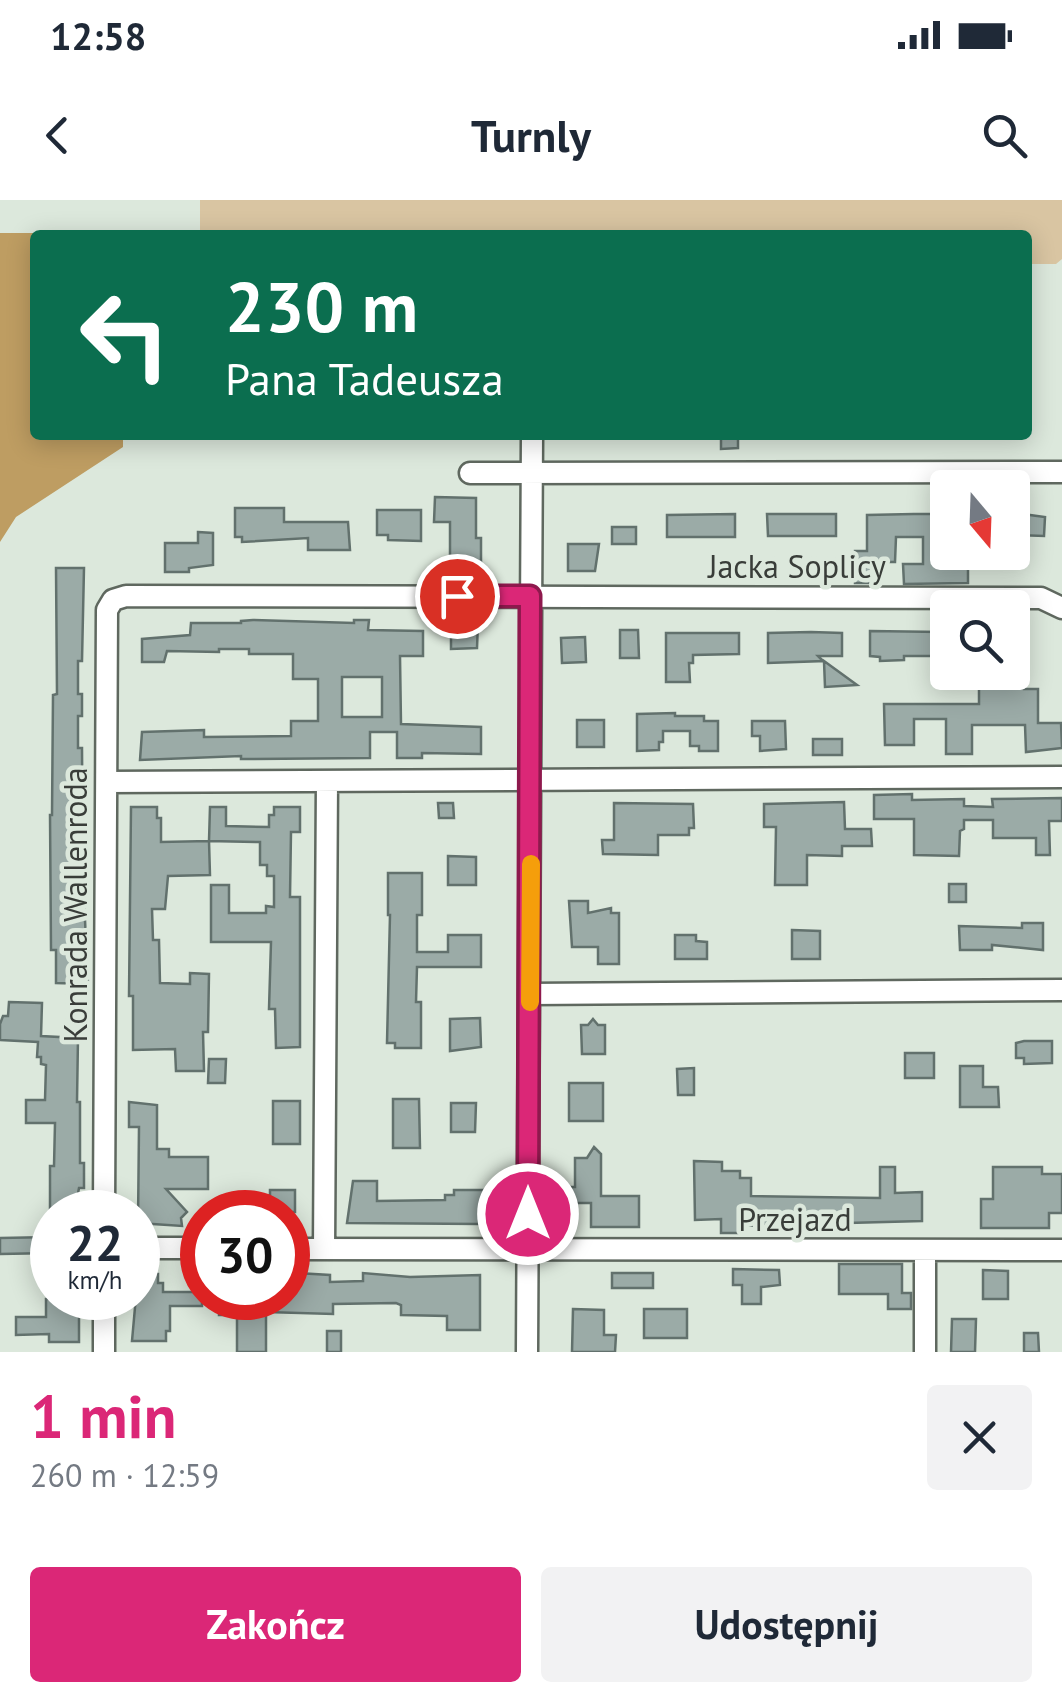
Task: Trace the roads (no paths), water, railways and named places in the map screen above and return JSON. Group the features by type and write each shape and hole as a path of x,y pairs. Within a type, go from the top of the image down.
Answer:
{"street":[{"path":"527,1352 532,440"},
{"path":"470,473 1062,472"},
{"name":"Jacka Soplicy","path":"113,600 126,596 1042,598 1062,608"},
{"name":"Konrada Wallenroda","path":"104,1190 108,610 113,600"},
{"path":"107,782 1062,776"},
{"path":"324,1249 327,782"},
{"path":"530,994 1062,990"},
{"name":"Przejazd","path":"310,1249 1062,1250"},
{"path":"925,1250 925,1352"},
{"path":"104,1320 104,1352"}]}
